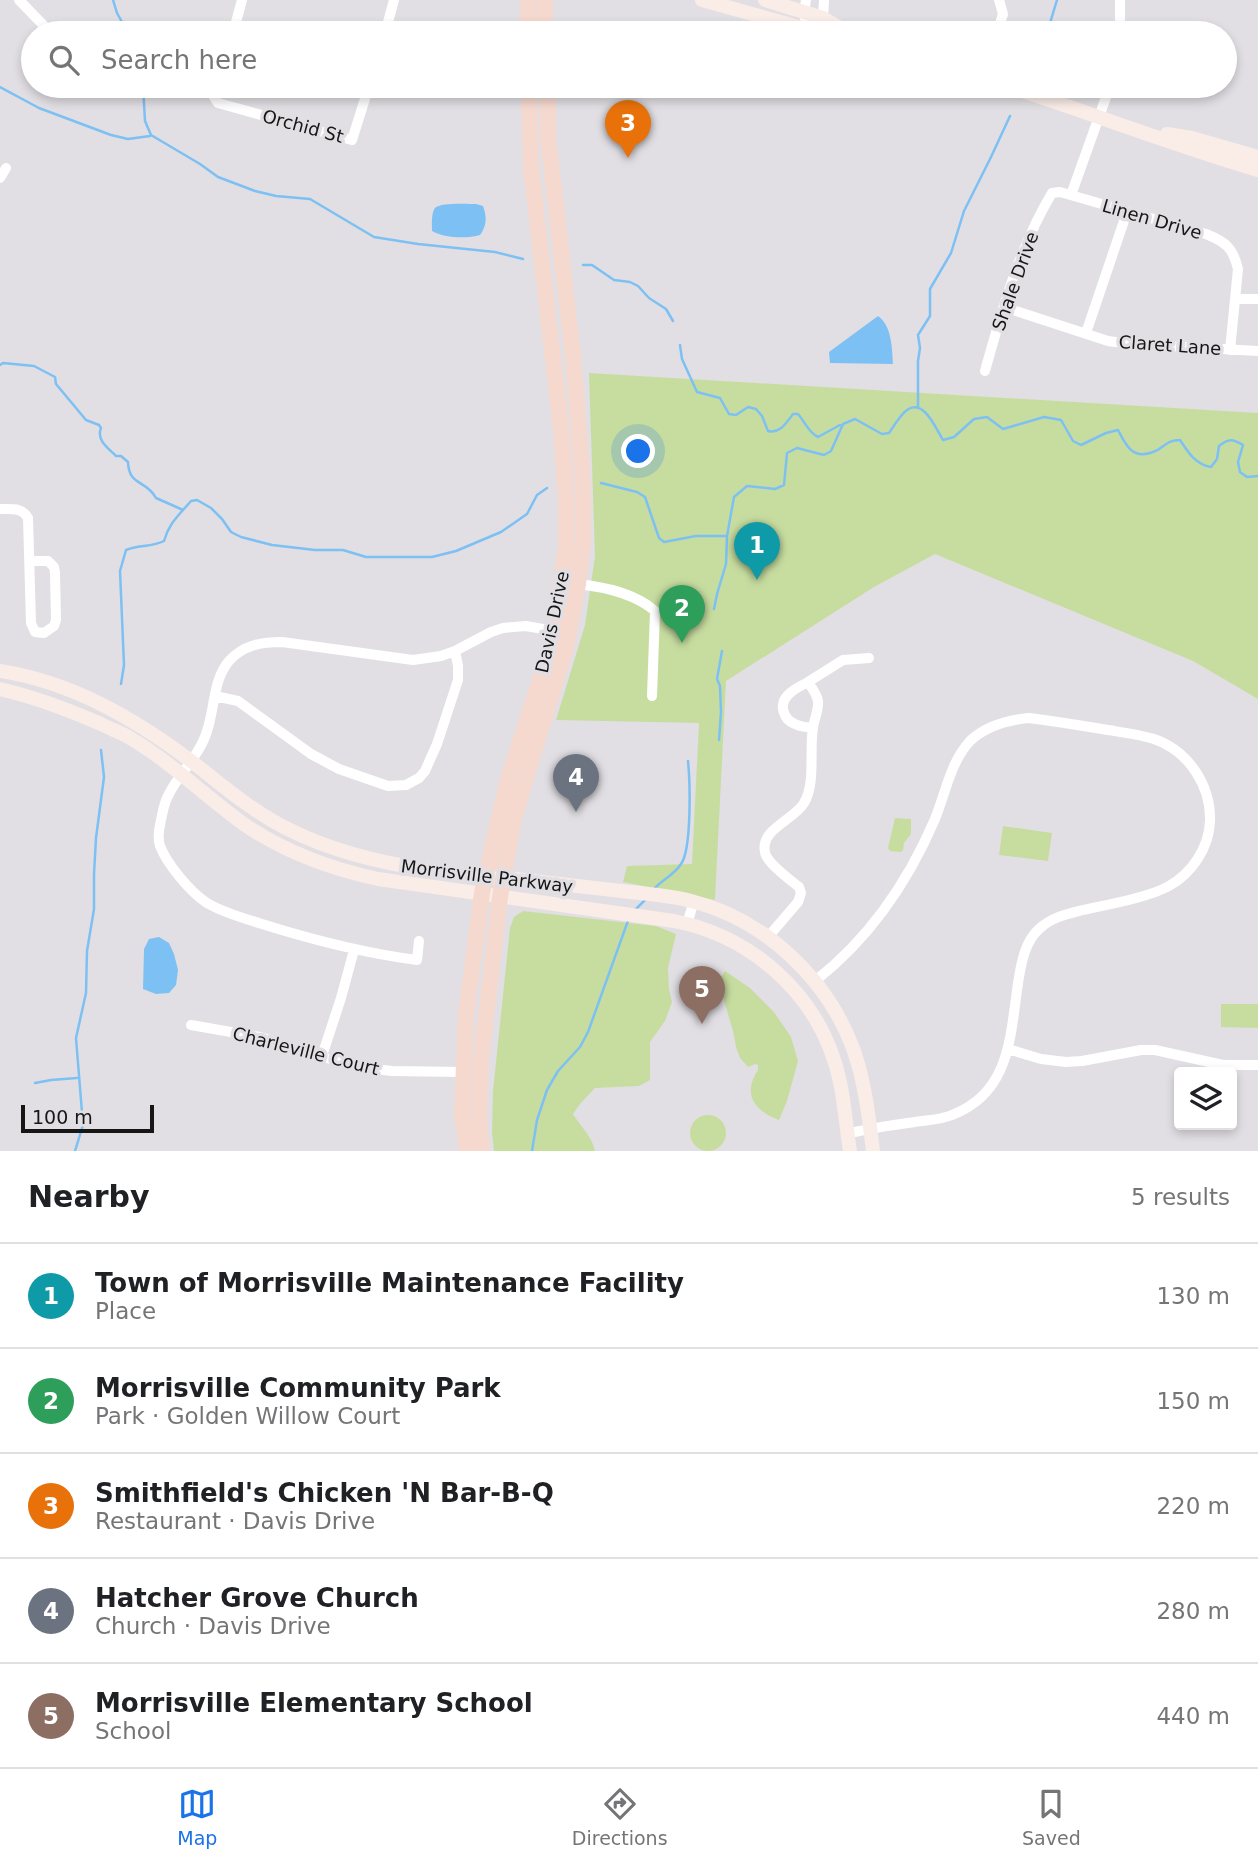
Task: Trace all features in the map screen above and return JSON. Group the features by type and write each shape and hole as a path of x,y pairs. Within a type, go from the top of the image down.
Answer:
{"main road":[{"path":"528,0 529,21"},
{"path":"545,0 545,21"},
{"path":"702,0 777,21"},
{"path":"765,0 805,6 828,21"},
{"name":"Davis Drive","path":"467,1151 462,1115 466,1014 484,885 508,779 548,656 565,563 566,497 531,166 530,98"},
{"name":"Davis Drive","path":"482,1151 479,1119 481,1059 500,897 513,823 566,648 583,542 583,487 573,357 548,137 548,98"},
{"path":"1044,98 1258,170"},
{"path":"1145,132 1192,138 1258,157"},
{"name":"Morrisville Parkway","path":"0,671 60,687 102,704 141,726 240,801 281,825 326,846 364,859 484,885 500,897 647,916 687,924 715,932 754,954 767,963 802,1001 827,1042 842,1093 850,1151"},
{"name":"Morrisville Parkway","path":"0,690 55,706 130,737 246,825 303,856 337,869 358,874 484,885 503,879 648,894 694,901 746,924 784,950 815,981 834,1009 860,1072 873,1151"}],"street":[{"path":"19,0 39,21"},
{"path":"236,21 242,0"},
{"path":"388,21 394,0"},
{"path":"818,21 823,18 824,0"},
{"path":"999,0 1003,14 1001,21"},
{"path":"1120,21 1121,0"},
{"name":"Orchid St","path":"215,98 218,103 352,140 365,98"},
{"path":"1071,195 1106,98"},
{"name":"Linen Drive","path":"1052,193 1071,195 1206,234 1227,245 1236,257 1238,269 1230,350"},
{"name":"Shale Drive","path":"985,372 1019,261 1030,233 1052,193"},
{"path":"1086,333 1127,212"},
{"path":"1236,299 1258,299"},
{"name":"Claret Lane","path":"1004,307 1108,341 1258,351"},
{"path":"0,509 19,509 26,514 29,523 30,561 32,628 39,634 49,631 56,620 55,573 54,567 48,561 30,561"},
{"path":"578,584 625,593 647,603 655,611 652,696"},
{"path":"419,941 417,960 354,950 232,914 205,901 195,893 166,857 158,837 167,796 191,762 207,732 217,682 222,671 237,653 247,647 267,642 282,642 412,660 441,656 503,628 526,626 554,631"},
{"path":"215,696 238,701 311,754 339,769 387,786 406,785 425,771 437,744 458,680 455,651"},
{"path":"813,728 797,725 786,718 783,706 788,694 843,660 869,658"},
{"path":"768,937 798,902 801,893 799,887 766,858 764,847 771,832 798,811 810,788 813,728 818,700 807,682"},
{"path":"815,981 868,931 890,902 916,860 960,753 972,740 996,724 1029,718 1143,736 1166,744 1194,768 1205,790 1210,828 1205,845 1192,867 1168,887 1063,915 1038,930 1022,958 1005,1062 995,1083 985,1095 971,1106 945,1117 847,1133"},
{"path":"687,924 694,901"},
{"path":"322,1056 354,950"},
{"name":"Charleville Court","path":"191,1025 260,1037 340,1063 374,1070 463,1072"},
{"path":"1008,1049 1041,1059 1066,1062 1155,1050 1223,1065 1258,1065"}],"green space":[{"path":"589,373 1258,413 1258,699 1193,661 935,554 874,587 726,681 715,900 623,882 627,866 692,864 699,723 556,720 585,625 595,556"},
{"path":"895,818 911,819 911,834 901,852 890,851 888,848"},
{"path":"1003,826 1052,833 1048,861 999,855"},
{"path":"523,911 656,926 676,934 668,968 672,1002 665,1021 650,1042 650,1080 639,1086 595,1088 573,1114 589,1136 595,1151 494,1151 493,1091 510,928 514,917"},
{"path":"725,971 750,988 774,1012 791,1037 798,1061 779,1120 763,1112 753,1101 751,1087 758,1065 748,1067 740,1058 736,1047 723,997 721,977"},
{"path":"1221,1004 1258,1004 1258,1028 1221,1027"},
{"path":"708,1115 721,1120 726,1133 721,1146 708,1151 695,1146 690,1133 695,1120"}],"water":[{"path":"438,206 483,206 485,214 485,224 480,235 456,237 432,231 432,216"},
{"path":"878,316 889,331 893,364 830,363 829,352"},
{"path":"159,937 169,943 178,970 176,985 169,993 156,994 143,989 144,949 149,939"}],"waterway":[{"path":"113,0 121,21"},
{"path":"1051,21 1057,0"},
{"path":"0,87 39,108 111,135 128,139 150,136"},
{"path":"144,98 145,121 151,135 218,177 255,191 310,199 374,237 495,252 523,259"},
{"path":"918,407 918,335 930,316 930,289 951,253 964,211 1010,116"},
{"path":"583,265 592,265 614,280 638,286 649,298 666,309 673,321"},
{"path":"680,345 682,359 697,392 720,398 729,414 736,415 748,407 756,409 768,431 772,432 782,427 793,414 798,414 818,437 840,425"},
{"path":"0,365 34,366 55,377 56,384 86,420 99,425 104,443 116,456 121,456 128,462 131,476 148,488 156,498 183,510 191,501 197,500 211,508 231,532 272,545 343,550 366,557 432,557 456,551 501,532 527,514 537,495 547,488"},
{"path":"601,483 637,492 645,497 659,538 664,542 696,536 727,536 734,497 747,486 775,489 784,485 787,453 797,448 824,455 831,451 843,424 855,419 882,434 889,433 902,415 913,407 929,416 943,440 954,437 974,419 987,417 1003,429 1044,417 1061,420 1073,441 1081,445 1118,430 1131,450 1140,454 1153,452 1171,441 1180,440 1196,460 1211,467 1217,459 1219,446 1234,441 1243,445 1238,462 1240,472 1247,477 1258,476"},
{"path":"121,684 124,665 120,571 126,550 164,541 167,532 183,510"},
{"path":"714,609 726,564 727,537"},
{"path":"719,740 721,712 720,686 717,679 722,651"},
{"path":"75,1151 83,1125 76,1038 86,993 87,951 94,909 96,838 104,777 101,750"},
{"path":"654,889 678,868 685,856 689,814 688,761"},
{"path":"635,910 645,900"},
{"path":"532,1151 537,1120 547,1090 558,1071 580,1047 588,1032 629,918"},
{"path":"35,1083 77,1078"}],"place":[{"name":"Smithfield's Chicken 'N Bar-B-Q","path":"628,158"},
{"name":"Town of Morrisville Maintenance Facility","path":"757,580"},
{"name":"Morrisville Community Park","path":"682,643"},
{"name":"Hatcher Grove Church","path":"576,812"},
{"name":"Morrisville Elementary School","path":"702,1024"}]}
